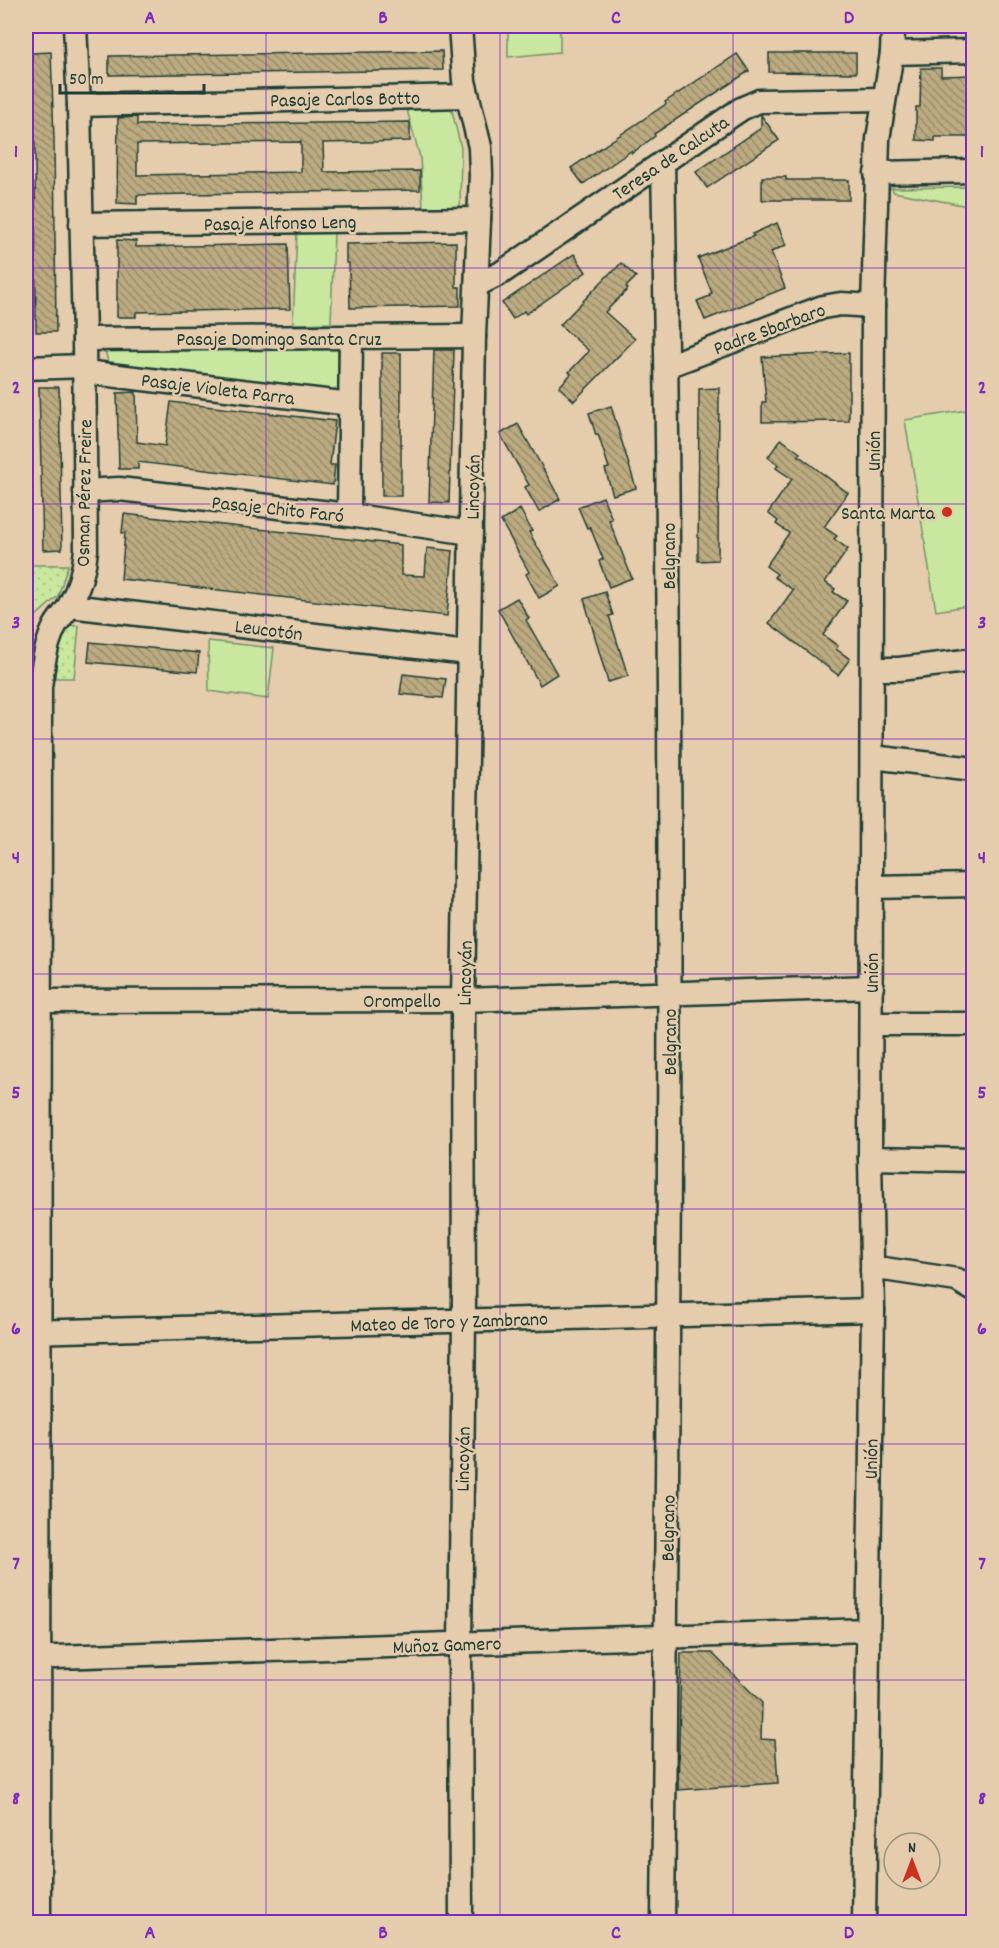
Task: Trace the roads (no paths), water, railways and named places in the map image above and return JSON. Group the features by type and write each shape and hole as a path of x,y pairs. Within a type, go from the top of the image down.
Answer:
{"street":[{"name":"Osman Pérez Freire","path":"39,1923 33,1658 33,1332 40,1001 33,689 55,626 70,606 84,568 85,369 75,26"},
{"name":"Lincoyán","path":"460,26 467,96 480,147 481,175 474,336 463,1000 461,1923"},
{"name":"Unión","path":"864,1923 873,1310 870,1158 873,306 878,139 892,52 893,26"},
{"path":"892,52 974,51"},
{"name":"Pasaje Carlos Botto","path":"79,105 467,96"},
{"name":"Teresa de Calcuta","path":"477,285 508,268 741,109 759,101 884,99"},
{"name":"Belgrano","path":"663,162 667,366 669,992 669,1315 663,1923"},
{"path":"876,173 974,171"},
{"name":"Pasaje Alfonso Leng","path":"81,224 478,219"},
{"name":"Padre Sbarbaro","path":"667,366 823,307 841,304 873,306"},
{"name":"Pasaje Domingo Santa Cruz","path":"84,339 474,336"},
{"path":"349,515 351,338"},
{"name":"Pasaje Violeta Parra","path":"26,368 85,369 350,404"},
{"name":"Pasaje Chito Faró","path":"85,491 119,489 349,515 471,533"},
{"name":"Leucotón","path":"70,606 468,653"},
{"path":"873,669 899,669 974,660"},
{"path":"872,757 974,769"},
{"path":"871,887 974,885"},
{"name":"Orompello","path":"40,1001 463,1000 872,987"},
{"path":"871,1024 974,1024"},
{"path":"870,1158 974,1160"},
{"path":"872,1269 957,1280 974,1290"},
{"name":"Mateo de Toro y Zambrano","path":"33,1332 873,1310"},
{"name":"Muñoz Gamero","path":"33,1658 868,1630"}],"place":[{"name":"Santa Marta","path":"947,512"}]}
